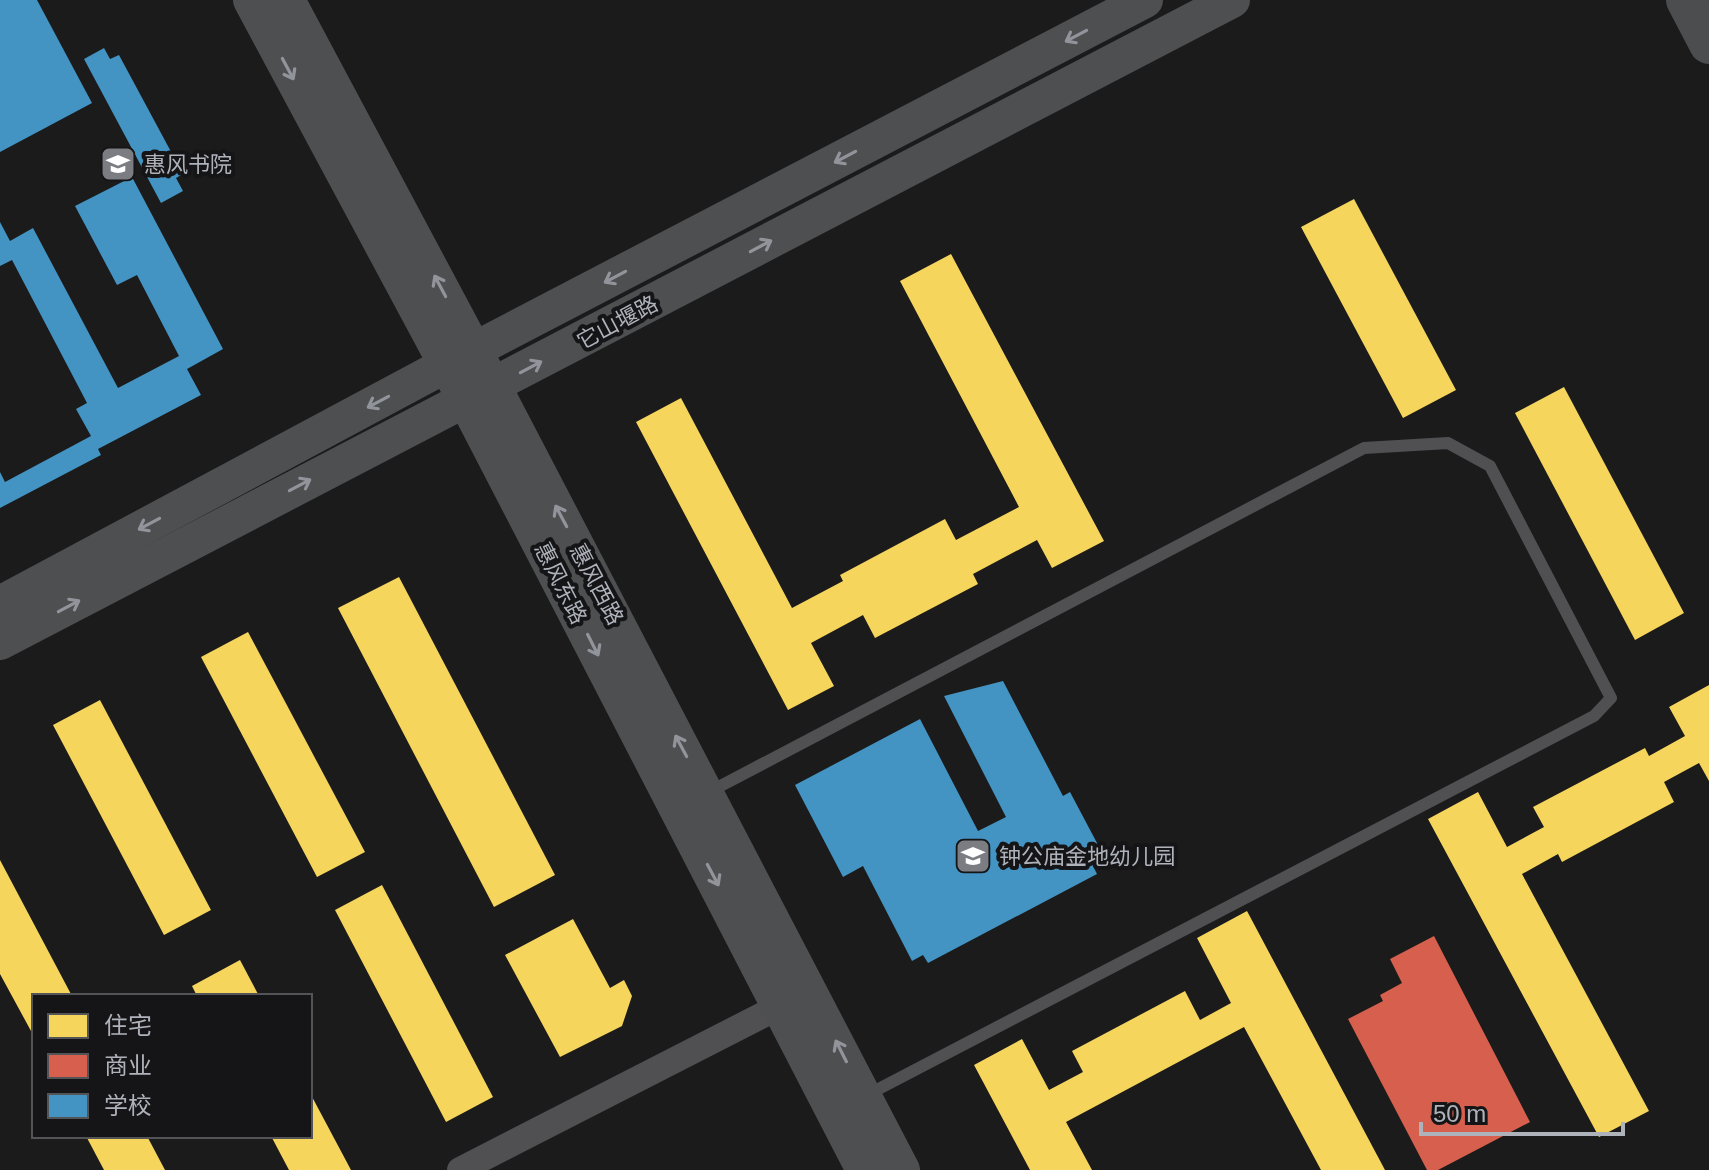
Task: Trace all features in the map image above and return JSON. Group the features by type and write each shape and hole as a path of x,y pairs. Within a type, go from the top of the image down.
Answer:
{"main road":[{"path":"1686,0 1709,44"}],"street":[{"name":"惠风东路","path":"251,0 461,358 692,801"},
{"path":"287,0 461,358"},
{"name":"它山堰路","path":"0,604 461,358 1145,0"},
{"name":"它山堰路","path":"0,642 1232,0"},
{"path":"692,801 850,1105 902,1170"},
{"path":"460,1170 795,998"},
{"path":"850,1105 864,1170"}],"lane":[{"path":"692,801 1364,448 1448,443 1490,466 1604,684 1611,698 1594,716 850,1105"}],"building: 住宅":[{"path":"1354,199 1456,390 1403,418 1301,227"},
{"path":"951,254 1104,541 1052,568 1037,540 973,574 978,584 875,638 863,615 811,643 834,686 788,710 636,422 681,398 792,608 843,581 840,575 945,519 956,540 1019,507 900,281"},
{"path":"1564,387 1684,613 1635,640 1515,413"},
{"path":"399,577 555,875 494,907 338,608"},
{"path":"248,632 365,852 317,877 201,657"},
{"path":"1709,685 1709,781 1699,763 1664,782 1674,802 1562,862 1558,854 1522,874 1649,1111 1599,1137 1428,819 1478,792 1507,847 1544,827 1533,807 1645,748 1649,756 1685,736 1669,707"},
{"path":"100,700 211,910 164,935 53,725"},
{"path":"0,860 71,994 32,994 31,1031 0,974"},
{"path":"382,885 493,1097 446,1122 335,910"},
{"path":"1247,911 1385,1170 1321,1170 1244,1027 1066,1122 1092,1170 1030,1170 974,1065 1022,1039 1049,1090 1083,1072 1072,1051 1185,991 1200,1020 1231,1003 1197,938"},
{"path":"573,919 610,988 624,980 632,996 622,1026 560,1057 505,955"},
{"path":"240,960 258,994 196,994 192,986"},
{"path":"312,1097 351,1170 289,1170 272,1138 312,1138"},
{"path":"87,1138 148,1138 165,1170 104,1170"}],"building: 商业":[{"path":"1434,936 1530,1122 1438,1170 1427,1170 1348,1019 1383,1001 1380,995 1402,983 1390,959"}],"building: 学校":[{"path":"0,0 37,0 92,103 0,152"},
{"path":"104,48 110,59 119,55 183,174 176,178 183,191 161,203 84,59"},
{"path":"132,177 223,349 187,369 201,395 98,449 101,455 0,508 0,472 5,482 91,436 76,409 87,403 12,260 0,266 0,222 10,241 33,228 118,388 179,356 137,275 117,285 75,206"},
{"path":"1003,681 1063,796 1070,792 1106,860 1093,866 1097,874 928,963 923,955 912,961 863,866 843,877 795,785 920,719 978,831 1006,817 944,696"}],"place":[{"name":"惠风书院","path":"118,164"},
{"name":"钟公庙金地幼儿园","path":"973,856"}]}
